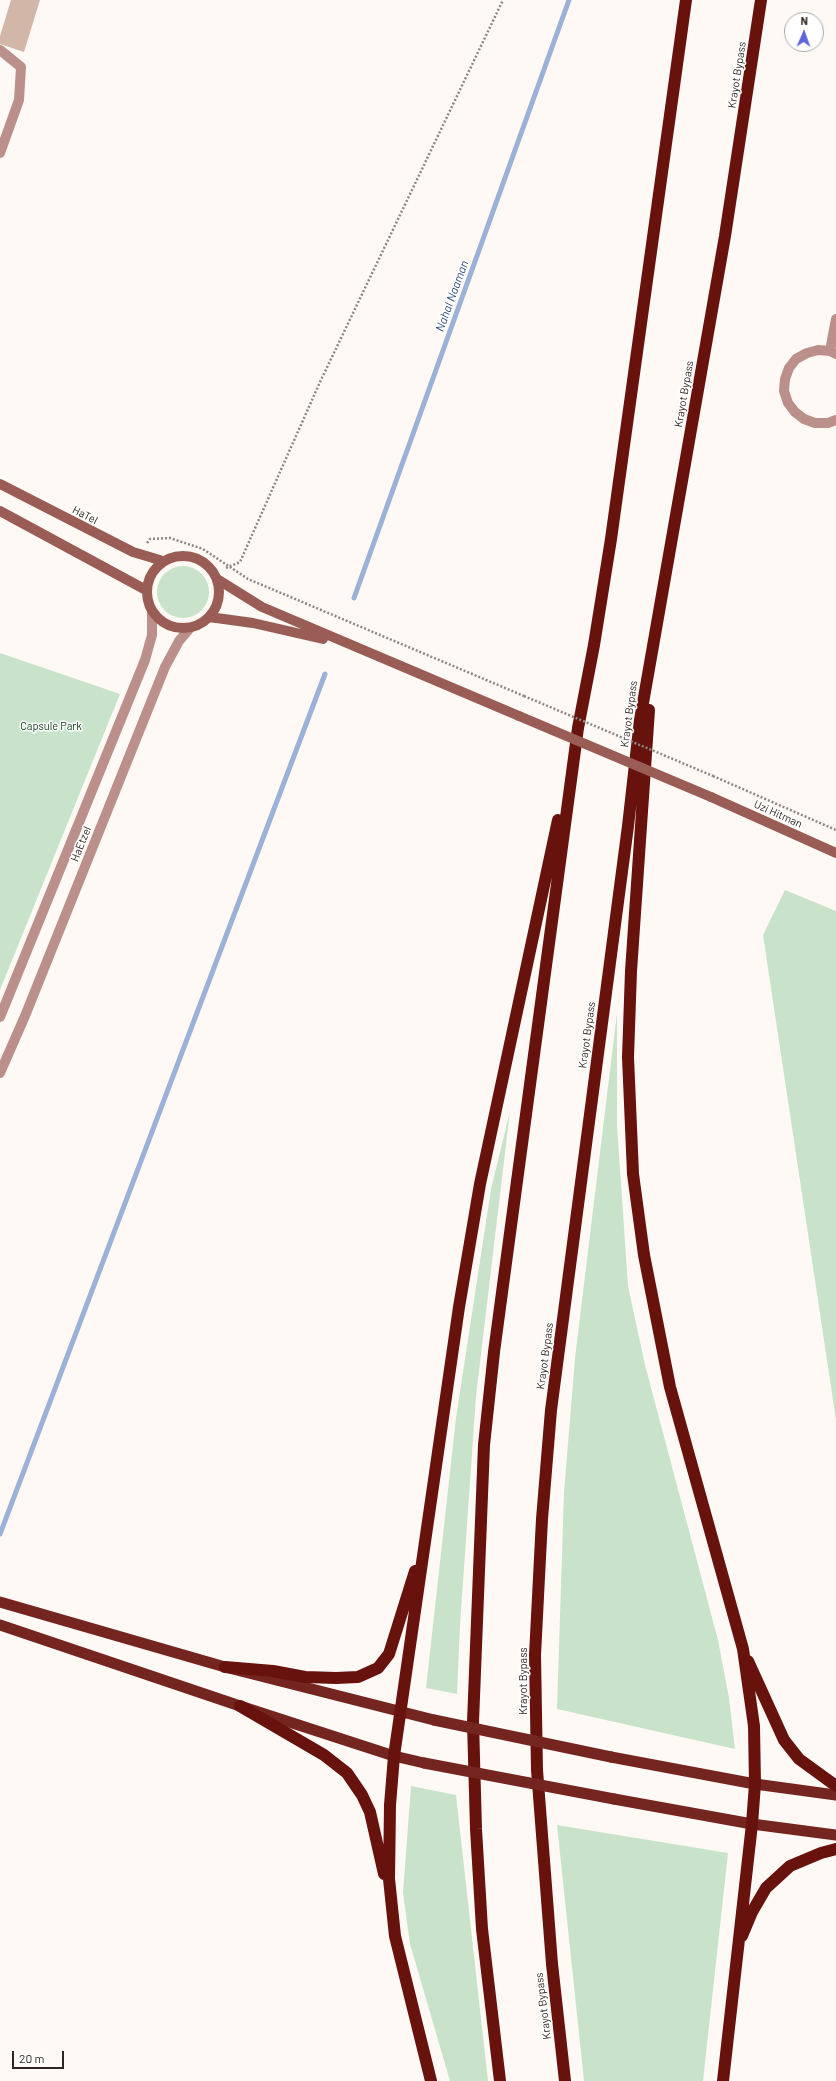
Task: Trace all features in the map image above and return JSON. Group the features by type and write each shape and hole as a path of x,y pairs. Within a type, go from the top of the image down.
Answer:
{"highway":[{"path":"393,1921 389,1879 390,1805 394,1756 459,1307 480,1184 578,728 594,645 611,539 686,0"},
{"name":"Krayot Bypass","path":"565,2081 552,1964 536,1770 535,1656 542,1519 551,1410 628,826 640,720 725,236 761,0"},
{"path":"653,645 630,994 628,1057 633,1174 644,1255 670,1387 742,1649 754,1726 755,1784 752,1824 736,1948 723,2081"},
{"path":"500,2081 482,1929 475,1822 472,1722 484,1445 494,1352 578,728"},
{"path":"225,1667 273,1671 305,1677 336,1678 358,1677 378,1668 389,1654 396,1637 426,1534"},
{"path":"0,1602 71,1624 225,1667 401,1713 755,1784 836,1795"},
{"path":"0,1625 394,1756 424,1763 752,1824 836,1835"},
{"path":"742,1649 784,1740 799,1759 836,1786"},
{"path":"240,1706 324,1755 347,1773 362,1794 370,1812 406,1985 431,2081"},
{"path":"736,1948 752,1912 766,1888 790,1866 821,1853 836,1850"}],"main road":[{"name":"HaTel","path":"0,484 85,529 141,555 163,561"},
{"path":"0,512 146,590"},
{"path":"216,576 219,597 216,608 209,617 200,624 190,628 178,628 168,625 159,619 152,611 146,590 148,580 154,569 163,561 174,556 186,555 197,558 207,565 216,576 239,595 262,607 361,650"},
{"path":"209,617 295,631 361,650"},
{"name":"Uzi Hitman","path":"361,650 711,797 836,853"}],"street":[{"path":"0,50 21,67 19,100 0,153"},
{"path":"836,319 833,353 818,350 807,353 796,359 789,368 785,379 784,391 794,412 804,419 816,423 836,420"},
{"name":"HaEtzel","path":"0,1017 145,660 152,635 152,611"},
{"name":"HaEtzel","path":"0,1073 25,1016 165,667 179,641 190,628"}],"path":[{"path":"216,576 240,562 320,382 503,0"},
{"path":"141,555 150,539 170,538 203,549 248,579 714,776 836,830"}],"green space":[{"path":"178,566 188,566 202,573 209,587 209,597 202,611 188,618 178,618 168,614 161,607 157,597 157,587 161,577 168,570"},
{"name":"Capsule Park","path":"0,653 120,694 0,990"},
{"path":"785,890 836,911 836,1420 763,935"},
{"path":"617,1013 617,1125 628,1286 645,1365 718,1640 729,1698 735,1749 557,1709 564,1492 575,1358"},
{"path":"510,1111 476,1396 460,1625 457,1694 426,1688 456,1418 491,1189"},
{"path":"411,1786 456,1795 488,2081 450,2081 410,1944 403,1893"},
{"path":"557,1825 728,1853 703,2081 584,2081"}],"building":[{"path":"11,0 40,0 24,52 0,44 0,36"}],"waterway":[{"name":"Nahal Naaman","path":"354,598 569,0"},
{"path":"0,1534 325,674"}]}
